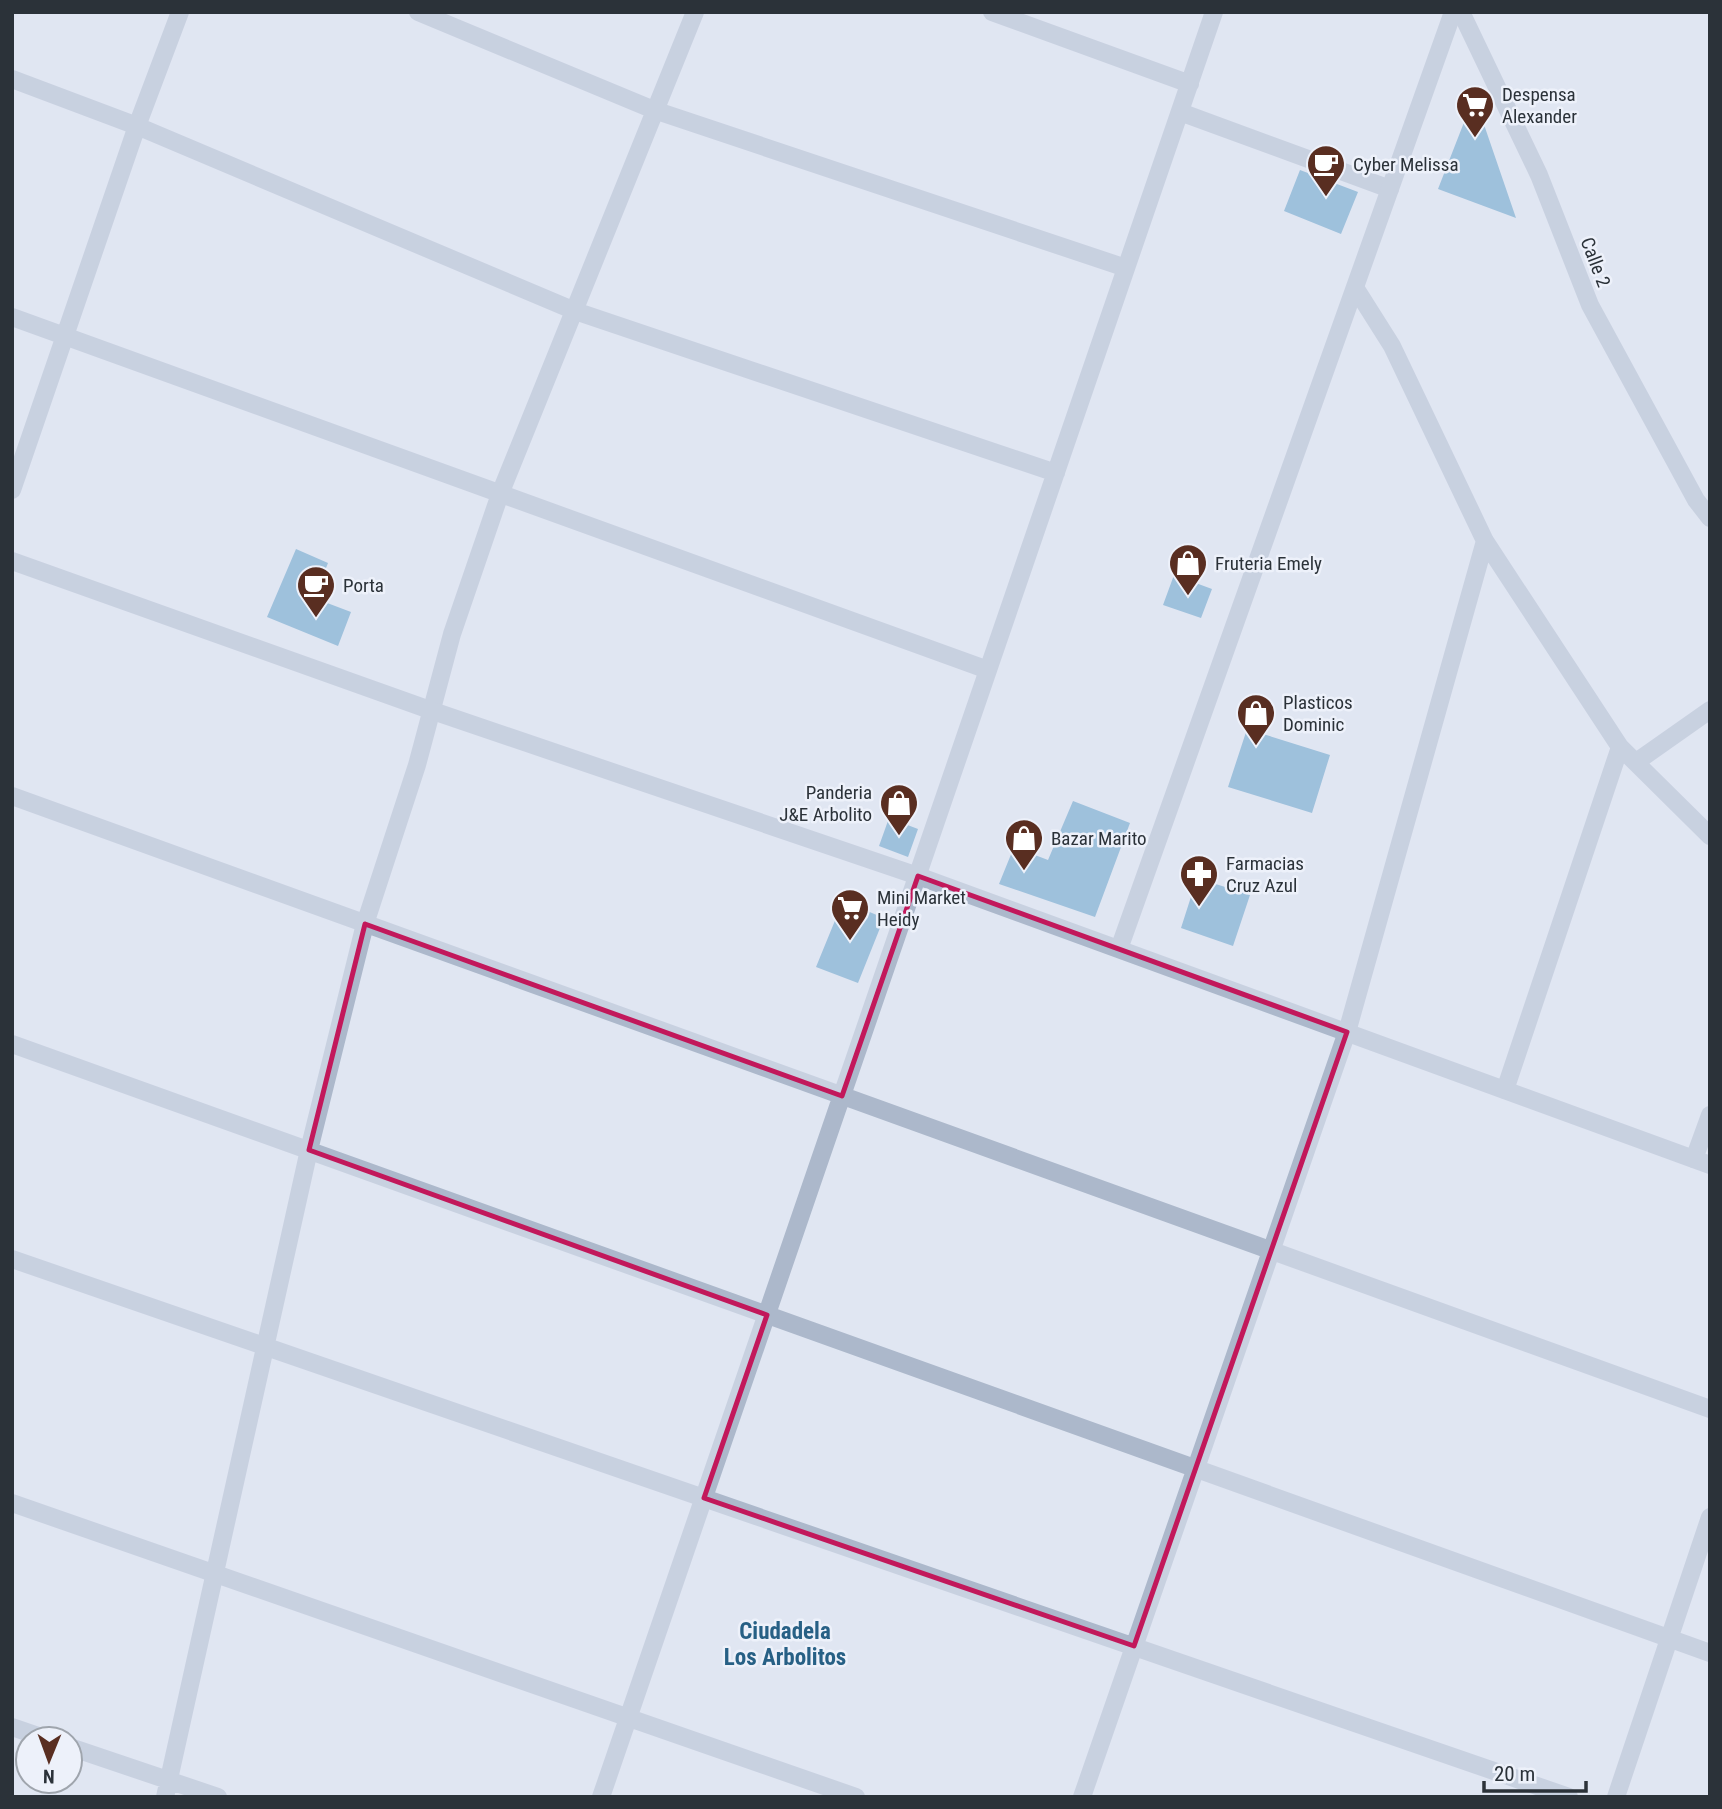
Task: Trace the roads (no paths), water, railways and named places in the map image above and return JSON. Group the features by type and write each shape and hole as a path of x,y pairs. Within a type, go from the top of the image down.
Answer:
{"street":[{"path":"12,490 137,126 180,12"},
{"path":"418,12 654,110 1126,268"},
{"path":"168,1789 309,1150 365,924 500,494 695,12"},
{"path":"992,12 1190,84"},
{"path":"601,1797 1214,12"},
{"path":"1119,949 1453,12"},
{"name":"Calle 2","path":"1461,12 1539,175 1590,305 1703,496 1710,518"},
{"path":"12,79 137,126 575,311 1056,473"},
{"path":"1180,112 1390,188"},
{"path":"1356,289 1392,346 1485,541 1620,747 1710,836"},
{"path":"12,317 988,670"},
{"path":"1082,1797 1347,1032 1485,541"},
{"path":"12,561 430,710 918,876 1702,1162 1710,1115"},
{"path":"1636,762 1710,709"},
{"path":"1505,1090 1620,747"},
{"path":"12,796 1710,1409"},
{"path":"12,1044 1710,1653"},
{"path":"12,1259 1569,1797"},
{"path":"12,1503 856,1797"},
{"path":"1616,1797 1710,1517"},
{"path":"84,1753 168,1789 218,1797"}],"place":[{"name":"Despensa Alexander","path":"1475,139"},
{"name":"Cyber Melissa","path":"1326,198"},
{"name":"Fruteria Emely","path":"1188,597"},
{"name":"Porta","path":"316,619"},
{"name":"Plasticos Dominic","path":"1256,747"},
{"name":"Panderia J&E Arbolito","path":"899,837"},
{"name":"Bazar Marito","path":"1024,872"},
{"name":"Farmacias Cruz Azul","path":"1199,908"},
{"name":"Mini Market Heidy","path":"850,942"}],"district":[{"name":"Ciudadela Los Arbolitos","path":"785,1644"}]}
